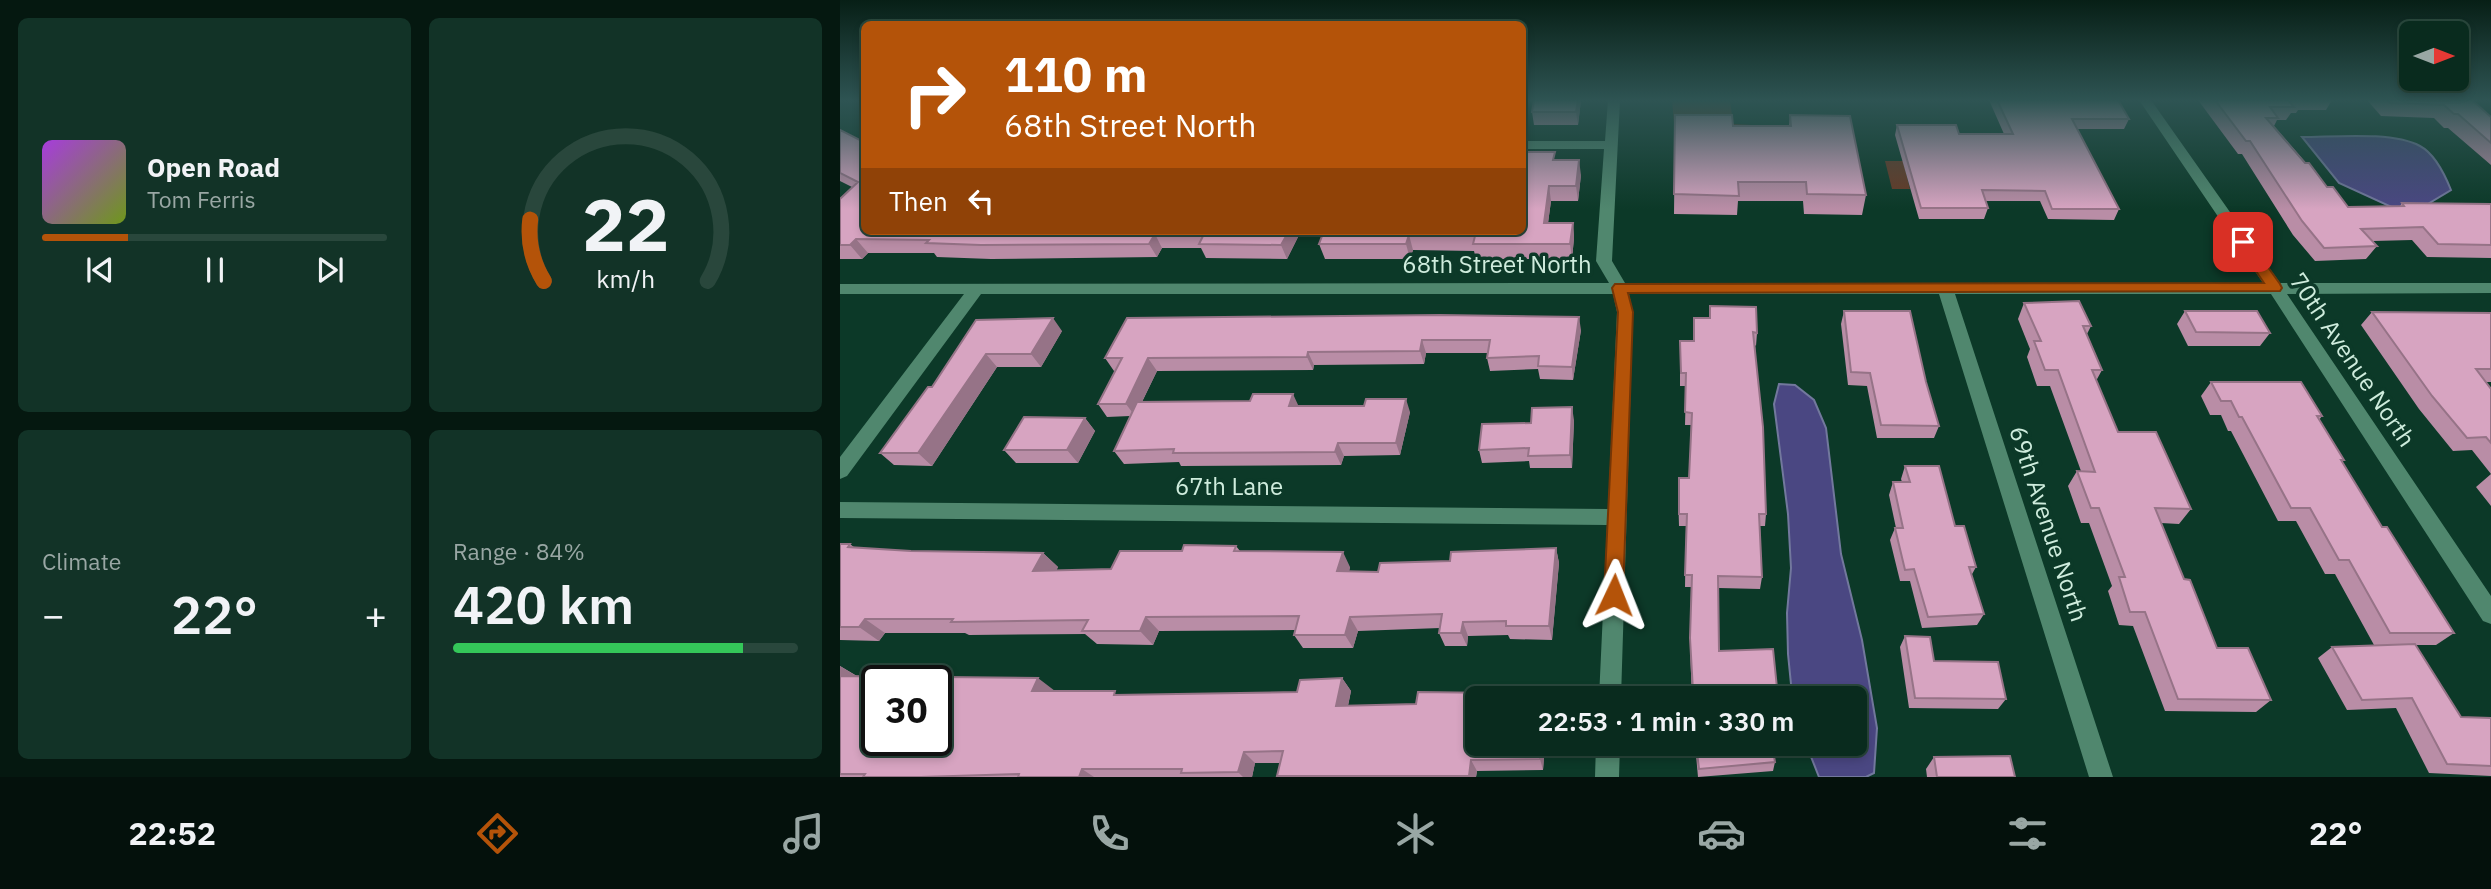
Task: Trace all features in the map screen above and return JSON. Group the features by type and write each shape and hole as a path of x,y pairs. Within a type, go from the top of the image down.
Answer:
{"street":[{"path":"1610,686 1625,312 1620,288 1604,261 1612,136"},
{"name":"70th Avenue North","path":"2170,136 2275,288 2491,614"},
{"path":"1526,145 1612,145"},
{"name":"69th Avenue North","path":"1945,288 2101,777"},
{"name":"68th Street North","path":"840,289 2491,288"},
{"path":"840,471 977,289"},
{"name":"67th Lane","path":"840,510 1617,517"},
{"path":"1607,777 1608,756"}],"shaded area":[{"path":"1691,136 1753,136 1754,145"},
{"path":"2366,136 2408,141 2420,146 2435,159 2451,190 2421,208 2398,210 2339,183 2302,137"},
{"path":"1885,161 1903,161 1910,189 1892,189"},
{"path":"1779,384 1795,385 1814,400 1826,428 1841,554 1862,640 1877,728 1874,773 1866,777 1819,777 1811,756 1867,756 1867,686 1791,686 1787,613 1791,568 1788,514 1774,404"}],"building":[{"path":"840,136 853,136 861,140 861,235 1154,235 1149,244 981,245 926,243 929,240 856,239 850,245 840,245 840,199 858,182 840,173"},
{"path":"1675,136 1854,136 1866,195 1807,194 1806,182 1738,182 1739,196 1674,194"},
{"path":"1900,136 2081,136 2119,209 2052,209 2045,191 1982,190 1988,208 1921,208"},
{"path":"2242,136 2282,136 2305,163 2309,163 2327,187 2333,187 2348,207 2404,206 2402,203 2491,204 2491,245 2438,244 2423,227 2361,229 2377,246 2324,248 2302,221 2250,141 2246,141"},
{"path":"1526,152 1555,152 1553,160 1579,160 1576,186 1549,186 1544,223 1573,223 1570,244 1473,244 1475,236 1409,235 1526,235"},
{"path":"1204,235 1287,235 1281,245 1199,244"},
{"path":"1322,235 1409,235 1406,244 1319,244"},
{"path":"2079,301 2091,326 2083,326 2102,370 2092,370 2118,432 2156,432 2191,509 2155,508 2184,579 2190,580 2217,648 2248,648 2271,700 2178,699 2145,612 2130,612 2119,577 2125,577 2099,508 2091,508 2077,471 2095,472 2058,370 2045,370 2034,341 2041,341 2024,303"},
{"path":"1710,306 1756,307 1757,333 1753,332 1763,427 1766,514 1759,514 1762,577 1718,576 1719,651 1773,649 1777,686 1693,686 1690,638 1692,575 1685,575 1687,514 1679,514 1679,478 1689,478 1692,413 1685,412 1686,373 1681,373 1680,341 1694,341 1694,318 1710,318"},
{"path":"1844,311 1910,311 1939,426 1881,425 1870,373 1851,372"},
{"path":"2185,311 2257,311 2270,333 2196,332"},
{"path":"2372,312 2491,313 2491,369 2476,369 2491,389 2491,443 2486,437 2467,438 2432,396"},
{"path":"1440,315 1579,317 1572,367 1538,366 1539,356 1487,358 1490,340 1422,340 1420,351 1308,352 1307,357 1148,358 1126,404 1098,404 1122,358 1105,358 1127,318"},
{"path":"1053,318 1031,354 986,354 918,453 880,453 928,387 932,387 976,320"},
{"path":"2211,382 2301,382 2322,416 2317,416 2344,460 2341,460 2382,527 2387,527 2454,633 2390,633 2349,560 2339,560 2310,508 2291,508 2242,417 2239,417 2231,401 2221,401"},
{"path":"1253,394 1293,394 1289,406 1364,406 1366,399 1406,399 1396,443 1338,443 1335,452 1173,453 1174,449 1114,451 1137,402 1250,401"},
{"path":"1572,407 1570,455 1528,456 1529,448 1479,450 1482,424 1531,423 1532,408"},
{"path":"1024,417 1085,418 1067,450 1004,450"},
{"path":"1905,466 1939,466 1955,526 1964,526 1976,567 1969,567 1984,614 1928,617 1914,569 1905,570 1895,528 1903,528 1893,482 1910,482"},
{"path":"840,544 850,544 848,547 911,551 1043,553 1033,571 1111,569 1120,551 1182,551 1184,545 1236,546 1234,551 1343,552 1337,571 1378,572 1380,563 1450,561 1451,552 1556,548 1549,626 1506,626 1506,621 1463,622 1461,633 1439,633 1442,614 1350,617 1345,635 1294,635 1299,616 1146,617 1140,631 1082,631 1088,620 951,622 953,619 865,619 859,627 840,627"},
{"path":"1905,636 1930,637 1934,661 1998,662 2006,699 1915,698"},
{"path":"2415,644 2461,717 2491,718 2491,766 2447,764 2412,698 2362,700 2332,647"},
{"path":"840,676 861,676 861,756 952,756 952,677 1038,678 1032,691 1115,691 1114,695 1297,692 1300,680 1342,678 1336,706 1416,704 1418,692 1465,693 1465,756 1540,756 1540,759 1471,760 1469,776 1277,776 1283,751 1244,752 1238,772 1082,769 1079,777 1018,777 1019,774 863,777 865,774 840,774"},
{"path":"1697,756 1774,756 1775,762 1699,769"},
{"path":"2010,756 2015,777 1937,777 1934,757"}],"route":[{"path":"1614,595 1625,312 1620,288 2275,288 2243,242"}]}
